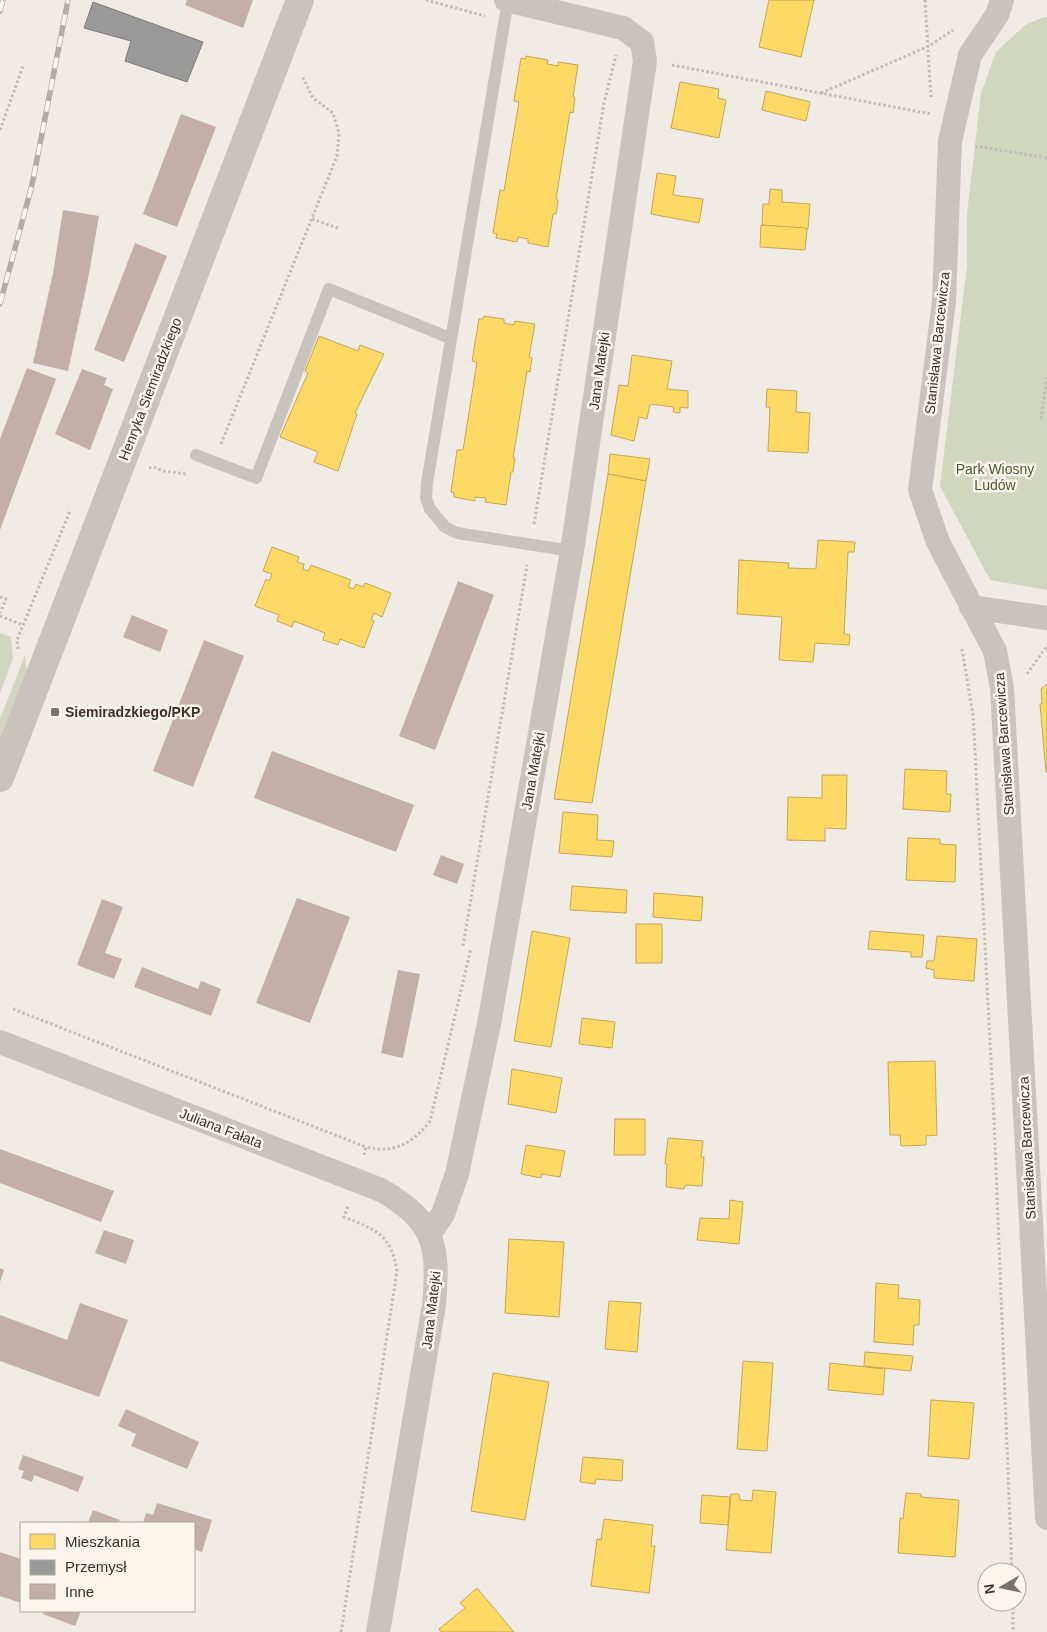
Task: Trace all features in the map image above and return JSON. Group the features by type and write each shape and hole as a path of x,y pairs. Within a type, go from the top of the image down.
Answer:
{"street":[{"name":"Henryka Siemiradzkiego","path":"0,778 300,0"},
{"name":"Jana Matejki","path":"378,1632 434,1305 437,1267 435,1249 429,1234 444,1214 458,1174 489,1024 572,551 645,61 642,42 623,28 507,0"},
{"name":"Stanisława Barcewicza","path":"1002,0 997,15 970,55 942,125 944,301 920,490 938,542 995,651 1002,688 1047,1518"},
{"path":"971,607 1047,618"},
{"name":"Juliana Fałata","path":"0,1042 381,1190 402,1202 429,1234"}],"lane":[{"path":"507,0 450,338 426,498 430,510 445,527 458,533 572,551"},
{"path":"196,455 256,478 329,289 450,338"}],"path":[{"path":"925,0 929,46 942,125"},
{"path":"821,93 929,46 954,30"},
{"path":"463,946 602,112 617,52"},
{"path":"666,64 821,93 942,125 1047,158"},
{"path":"0,130 23,66"},
{"path":"141,471 153,466 183,475 201,469 212,460 220,446 312,219 337,156 338,133 333,113 313,98 300,72"},
{"path":"312,219 338,228"},
{"path":"1041,418 1047,377"},
{"path":"58,541 86,553"},
{"path":"0,596 6,599 0,615 23,625"},
{"path":"962,647 973,715 994,1119 1012,1562"},
{"path":"14,1009 366,1147 385,1150 402,1146 421,1132 430,1121 471,948"},
{"path":"341,1632 397,1271 392,1246 384,1236 344,1217 366,1147"},
{"path":"1013,1612 1013,1632"}],"green space":[{"name":"Park Wiosny Ludów","path":"1047,17 1047,590 990,580 940,486 967,266 967,214 981,93 996,52 1025,25"},
{"path":"0,633 11,637 13,659 0,693"},
{"path":"25,655 27,672 0,741 0,719"}],"building: Mieszkania":[{"path":"769,0 814,0 801,57 759,47"},
{"path":"526,56 548,60 547,64 558,66 558,62 578,65 573,97 575,98 573,113 570,112 556,199 558,200 556,214 553,214 548,247 528,243 528,239 518,237 517,242 496,238 497,234 493,233 500,190 504,191 519,102 514,101 521,58 526,59"},
{"path":"680,82 719,89 718,98 726,100 719,138 671,128"},
{"path":"766,91 810,102 806,121 762,110"},
{"path":"657,173 676,176 673,195 703,199 699,223 651,214"},
{"path":"770,189 782,190 782,202 810,204 808,229 762,225 763,204 769,204"},
{"path":"761,225 807,228 805,250 760,247"},
{"path":"484,316 504,319 504,323 514,325 515,321 535,324 529,357 532,358 530,372 527,371 513,458 515,458 513,472 511,472 506,505 485,502 486,498 475,497 475,501 454,497 454,493 451,492 457,450 463,450 477,362 472,361 479,319 483,319"},
{"path":"319,336 358,351 360,345 384,354 355,413 357,414 338,471 314,462 318,452 280,437 308,373 305,371"},
{"path":"632,355 672,361 667,389 688,391 688,408 680,407 680,413 673,412 674,407 650,404 647,419 639,417 634,441 611,435 619,385 628,386"},
{"path":"767,389 797,391 796,412 810,413 808,453 768,451 770,407 766,407"},
{"path":"610,454 650,459 646,481 608,474"},
{"path":"608,474 646,481 592,803 554,799"},
{"path":"818,540 855,542 854,552 848,552 844,634 850,635 849,645 815,643 813,662 779,660 782,617 737,614 739,560 789,563 788,568 816,569"},
{"path":"272,547 299,557 297,562 304,564 303,569 308,571 311,565 351,580 348,587 354,589 356,584 363,587 365,583 391,593 382,617 374,613 371,620 374,621 364,648 340,639 338,645 323,640 325,633 294,621 292,627 277,621 279,615 255,606 266,579 269,581 272,574 263,571"},
{"path":"1047,684 1046,772 1040,704 1042,704 1041,689"},
{"path":"905,769 947,771 946,794 951,794 950,812 903,809"},
{"path":"822,775 847,775 846,829 825,828 825,841 787,840 788,797 822,798"},
{"path":"563,812 598,815 597,840 614,841 612,857 559,853"},
{"path":"908,838 940,839 940,844 956,845 955,882 906,880"},
{"path":"572,886 627,890 626,913 570,910"},
{"path":"654,893 703,897 701,921 653,917"},
{"path":"636,924 662,924 662,963 636,963"},
{"path":"532,931 570,938 551,1047 514,1041"},
{"path":"870,931 924,935 922,957 911,957 911,952 868,949"},
{"path":"937,936 977,939 974,981 934,978 934,970 926,968 927,961 934,961"},
{"path":"582,1018 615,1022 612,1048 579,1044"},
{"path":"935,1061 937,1135 926,1136 926,1145 901,1146 900,1135 890,1135 888,1062"},
{"path":"512,1069 562,1078 556,1113 508,1104"},
{"path":"615,1119 645,1119 645,1155 614,1155"},
{"path":"668,1138 703,1141 701,1157 704,1157 702,1186 685,1185 684,1189 666,1187 667,1164 665,1164"},
{"path":"526,1145 565,1151 560,1177 542,1174 541,1178 521,1174"},
{"path":"730,1200 743,1202 739,1244 697,1240 700,1218 729,1219"},
{"path":"509,1239 564,1242 559,1317 505,1313"},
{"path":"876,1283 899,1285 898,1298 920,1300 919,1325 914,1325 913,1345 874,1342"},
{"path":"609,1301 641,1303 637,1352 605,1349"},
{"path":"865,1352 913,1356 911,1371 864,1366"},
{"path":"743,1361 773,1363 767,1451 737,1449"},
{"path":"830,1363 885,1369 883,1395 828,1390"},
{"path":"493,1373 549,1382 525,1520 471,1511"},
{"path":"931,1400 974,1403 969,1459 928,1456"},
{"path":"583,1457 623,1460 622,1481 596,1479 595,1484 580,1482"},
{"path":"753,1490 776,1492 771,1553 726,1550 731,1494 739,1494 740,1500 752,1501"},
{"path":"906,1493 921,1494 921,1497 959,1500 955,1557 898,1553 900,1518 903,1519"},
{"path":"702,1495 730,1497 728,1525 700,1523"},
{"path":"604,1519 653,1525 651,1546 655,1546 649,1593 591,1586 597,1539 601,1540"},
{"path":"477,1588 514,1632 441,1632 439,1629 465,1608 460,1603"}],"building: Przemysł":[{"path":"93,2 203,42 187,82 125,61 131,41 84,28"}],"building: Inne":[{"path":"187,0 253,0 243,28 185,5"},
{"path":"181,114 216,127 177,227 143,214"},
{"path":"63,210 99,216 88,279 68,371 33,363 53,273"},
{"path":"135,243 167,256 124,362 94,350"},
{"path":"27,368 56,379 0,530 0,439"},
{"path":"82,369 107,378 104,385 113,389 90,450 55,434"},
{"path":"458,581 494,595 435,750 399,736"},
{"path":"132,615 168,630 160,652 123,637"},
{"path":"204,640 244,656 193,787 153,771"},
{"path":"272,751 414,805 396,852 254,798"},
{"path":"441,855 464,864 457,884 433,875"},
{"path":"297,898 350,917 310,1023 256,1003"},
{"path":"102,899 123,907 105,953 122,959 114,979 77,965"},
{"path":"142,967 198,989 201,981 221,989 211,1016 134,987"},
{"path":"398,970 420,974 403,1058 381,1053"},
{"path":"0,1149 114,1191 101,1222 0,1183"},
{"path":"104,1230 134,1240 126,1264 95,1253"},
{"path":"0,1268 4,1270 0,1282"},
{"path":"80,1303 128,1320 99,1397 0,1361 0,1315 67,1340"},
{"path":"126,1409 199,1442 187,1469 131,1446 136,1434 118,1426"},
{"path":"23,1455 84,1477 78,1492 34,1475 32,1482 21,1478 24,1471 18,1469"},
{"path":"157,1503 212,1520 202,1552 195,1549 195,1522 143,1522 146,1513 153,1515"},
{"path":"93,1510 120,1520 119,1522 88,1522"},
{"path":"0,1552 20,1559 20,1603 0,1596"},
{"path":"44,1612 81,1612 75,1626 43,1614"}],"railway":[{"path":"0,11 3,0"},
{"path":"0,304 32,185 68,0"}],"place":[{"name":"Siemiradzkiego/PKP","path":"55,712"}]}
